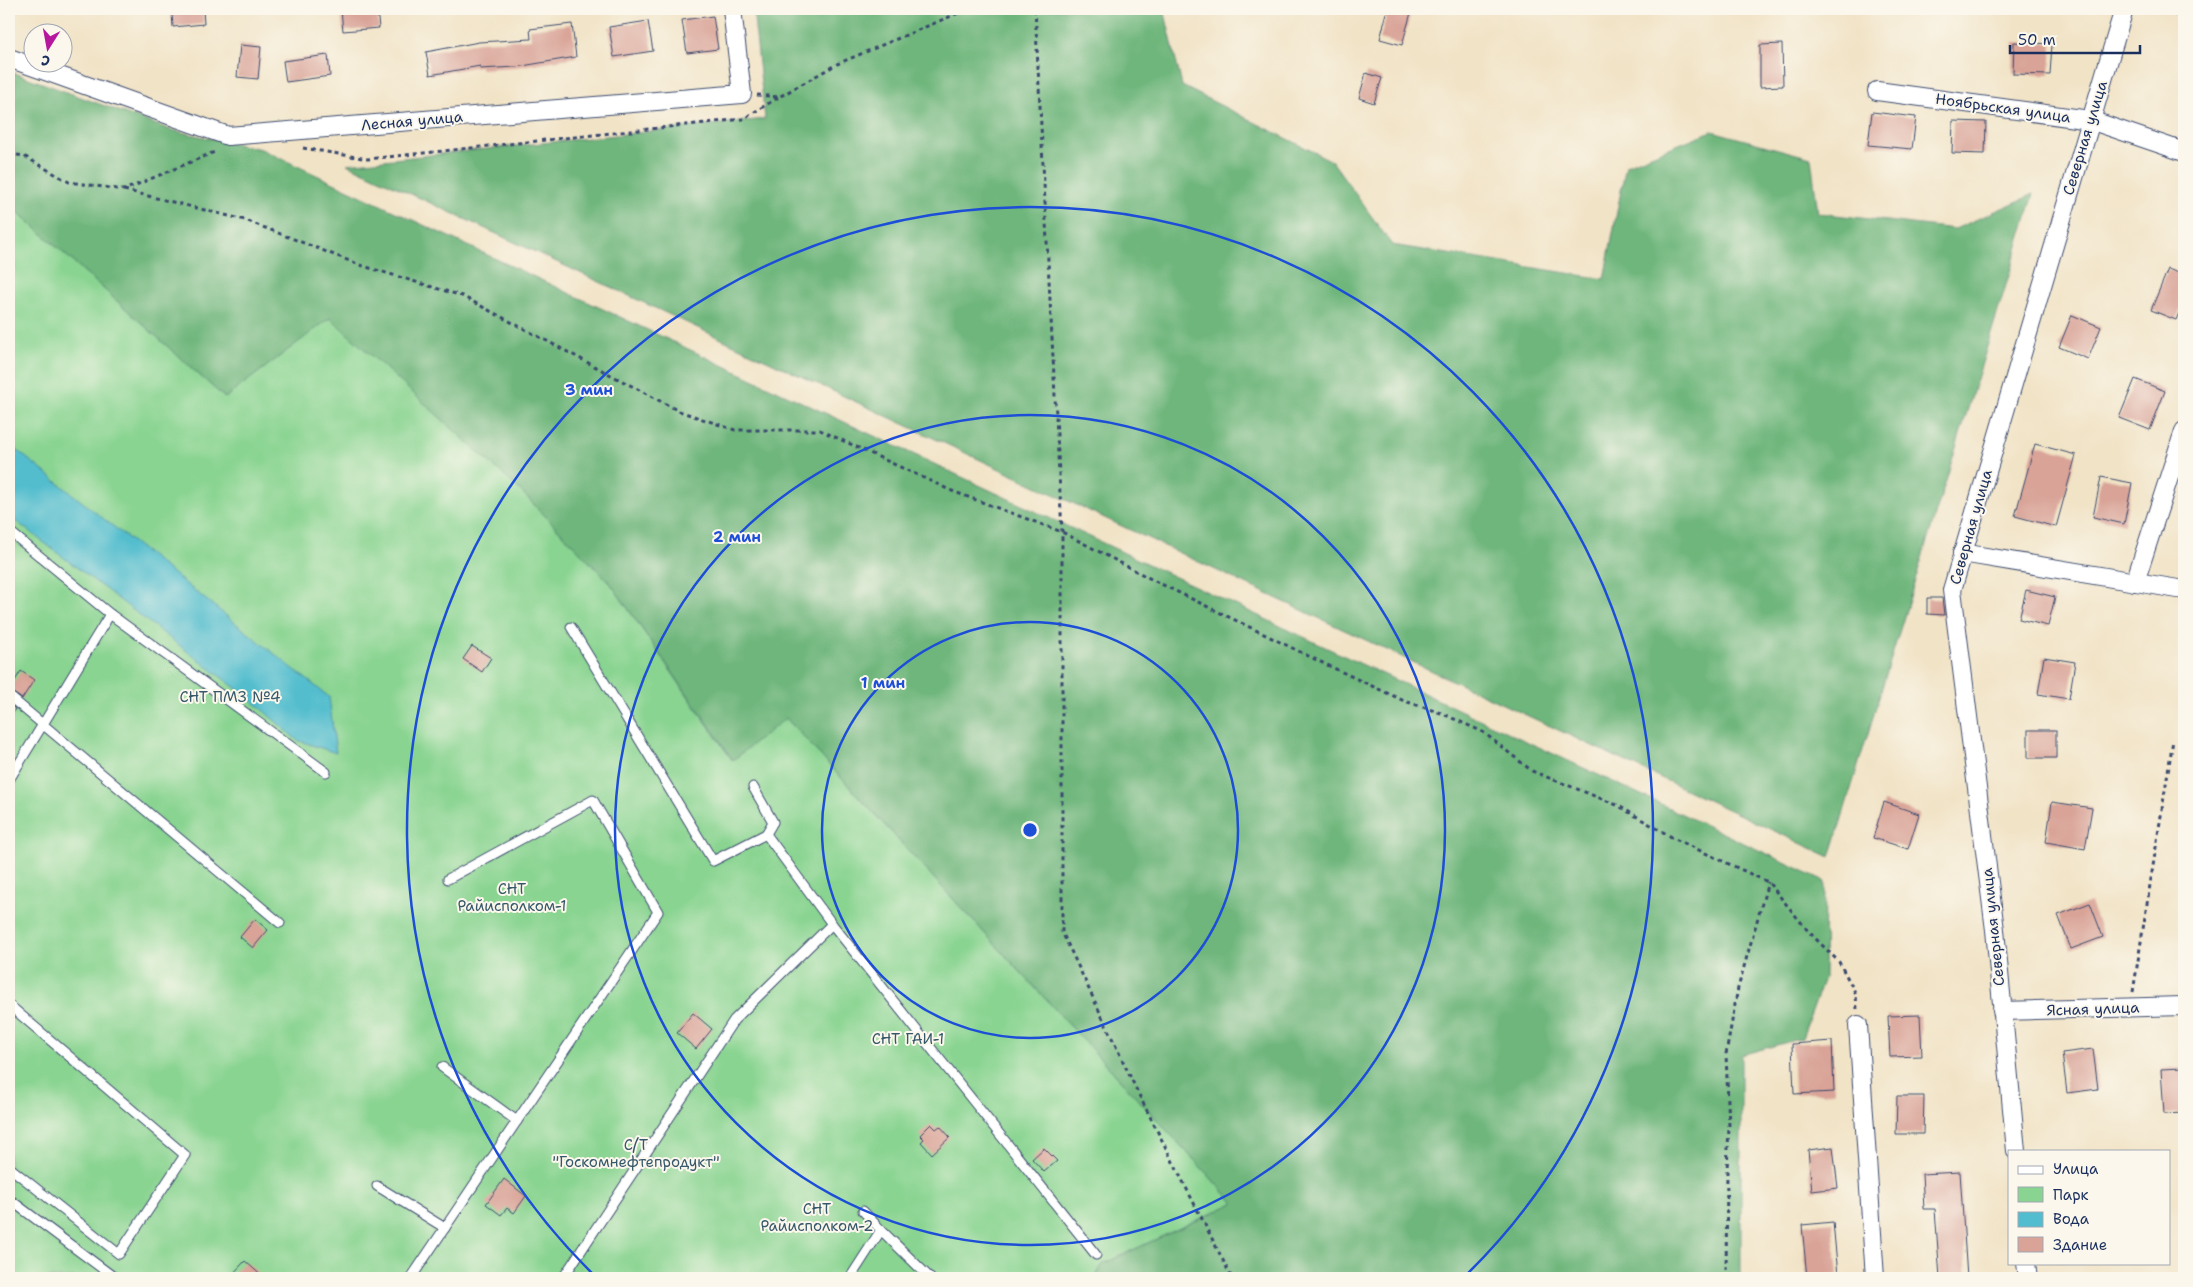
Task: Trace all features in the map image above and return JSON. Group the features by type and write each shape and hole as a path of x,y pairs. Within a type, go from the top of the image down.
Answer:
{"street":[{"path":"732,9 742,94"},
{"name":"Северная улица","path":"2016,1150 1994,930 1952,590 2124,9"},
{"name":"Лесная улица","path":"9,58 228,136 742,94"},
{"name":"Ноябрьская улица","path":"1877,91 2090,120 2184,152"},
{"path":"2135,582 2184,431"},
{"path":"1962,553 2184,590"},
{"name":"Ясная улица","path":"2002,1011 2184,1006"},
{"path":"1858,1025 1875,1278"},
{"path":"2026,1264 2028,1278"}],"lane":[{"path":"2169,9 2184,13"},
{"path":"9,531 110,614 326,772"},
{"path":"9,780 110,614"},
{"path":"571,627 713,861 766,834 773,822 752,787"},
{"path":"9,696 280,923"},
{"path":"411,1278 658,912 593,800 448,879"},
{"path":"766,834 832,924 1096,1255"},
{"path":"563,1278 734,1020 832,924"},
{"path":"9,1005 185,1155 119,1254 9,1167"},
{"path":"442,1067 517,1121"},
{"path":"377,1186 444,1228"},
{"path":"9,1199 114,1278"},
{"path":"863,1211 930,1278"},
{"path":"850,1278 881,1230"}],"path":[{"path":"302,148 368,159 742,119 837,64 968,9"},
{"path":"1035,9 1062,532 1062,932 1138,1093 1232,1278"},
{"path":"742,94 779,97"},
{"path":"124,190 220,150"},
{"path":"9,154 24,156 69,182 124,190 245,220 360,265 462,296 679,411 735,430 820,430 952,491 1062,532 1151,579 1325,664 1402,700 1441,713 1483,732 1532,771 1617,805 1675,838 1768,882 1809,932 1839,962 1856,994 1858,1025"},
{"path":"2131,1008 2173,740"},
{"path":"1726,1278 1729,1127 1726,1054 1738,988 1768,882"}],"green space":[{"path":"753,9 1164,9 1182,86 1332,161 1392,245 1604,279 1626,165 1712,131 1811,158 1818,213 1955,229 2034,194 1830,857 347,164 765,119"},
{"path":"9,71 171,130 261,149 1825,881 1824,978 1802,1038 1741,1055 1741,1278 1095,1278 1103,1264 1234,1203 786,718 733,760 611,584 520,490 330,318 225,398 9,204"},
{"path":"9,204 225,398 330,317 520,490 611,584 732,760 785,717 1234,1203 1103,1264 1095,1278 9,1278"}],"water":[{"path":"9,444 329,697 336,753 297,740 250,699 9,516"}],"building":[{"path":"341,9 377,9 379,28 343,31"},
{"path":"1388,9 1412,9 1402,45 1380,39"},
{"path":"203,10 204,24 173,27 172,14"},
{"path":"713,16 718,49 687,53 682,20"},
{"path":"648,21 653,51 614,57 609,27"},
{"path":"572,24 576,57 516,67 480,69 480,66 430,75 426,52 479,42 531,39 530,29"},
{"path":"2014,42 2052,44 2050,75 2013,74"},
{"path":"1782,44 1783,86 1760,87 1760,45"},
{"path":"240,45 261,47 258,79 237,77"},
{"path":"328,55 330,76 286,82 283,61"},
{"path":"1366,73 1382,78 1374,103 1359,98"},
{"path":"1872,112 1916,117 1912,149 1868,145"},
{"path":"1953,121 1986,122 1985,154 1952,153"},
{"path":"2168,269 2184,275 2184,301 2176,320 2151,310"},
{"path":"2072,315 2101,327 2088,359 2059,347"},
{"path":"2135,379 2165,391 2150,430 2119,418"},
{"path":"2035,444 2076,455 2056,527 2015,516"},
{"path":"2101,477 2132,483 2124,524 2093,517"},
{"path":"2026,590 2055,597 2048,626 2019,619"},
{"path":"1927,598 1942,598 1944,615 1927,614"},
{"path":"472,646 491,658 482,672 463,659"},
{"path":"2044,657 2075,662 2069,699 2038,694"},
{"path":"21,671 34,680 22,699 9,690"},
{"path":"9,704 15,709 9,720"},
{"path":"2028,730 2056,730 2056,758 2028,758"},
{"path":"1884,802 1919,814 1908,849 1873,838"},
{"path":"2052,802 2092,808 2085,849 2046,842"},
{"path":"2090,903 2103,937 2071,949 2058,915"},
{"path":"255,919 268,930 253,948 240,937"},
{"path":"693,1013 712,1029 696,1049 677,1033"},
{"path":"1920,1015 1922,1056 1890,1057 1888,1016"},
{"path":"1832,1041 1834,1092 1794,1094 1792,1044"},
{"path":"2093,1049 2098,1089 2067,1093 2062,1053"},
{"path":"2184,1068 2184,1113 2164,1114 2161,1069"},
{"path":"1897,1096 1924,1096 1923,1134 1896,1134"},
{"path":"931,1124 936,1129 940,1126 950,1137 932,1154 921,1142 924,1139 920,1135"},
{"path":"1833,1147 1838,1188 1812,1191 1808,1150"},
{"path":"1044,1148 1057,1161 1044,1172 1032,1159"},
{"path":"1960,1172 1967,1278 1940,1278 1935,1209 1924,1209 1922,1174"},
{"path":"504,1179 526,1196 514,1213 507,1208 501,1215 486,1204"},
{"path":"1833,1222 1838,1275 1807,1278 1802,1225"},
{"path":"245,1261 264,1278 229,1278"}],"park label":[{"name":"СНТ ПМЗ №4","path":"230,697"},
{"name":"СНТ Райисполком-1","path":"512,898"},
{"name":"СНТ ГАИ-1","path":"908,1039"},
{"name":"С/Т \"Госкомнефтепродукт\"","path":"636,1154"},
{"name":"СНТ Райисполком-2","path":"817,1218"}]}
